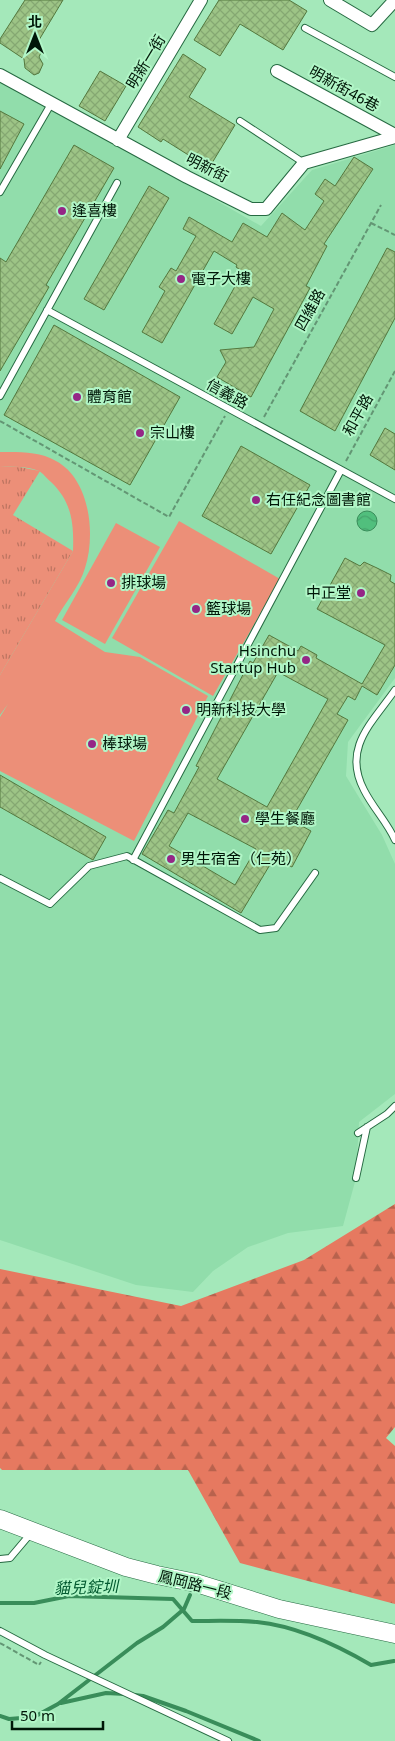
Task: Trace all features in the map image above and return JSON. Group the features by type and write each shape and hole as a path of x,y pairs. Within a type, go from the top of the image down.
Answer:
{"street":[{"name":"明新一街","path":"118,140 201,0"},
{"path":"330,0 372,24 395,0"},
{"name":"明新街46巷","path":"277,70 395,136"},
{"name":"明新街","path":"0,75 187,177 251,209 266,209 304,163"},
{"path":"304,163 395,136"},
{"name":"鳳岡路一段","path":"0,1519 126,1567 196,1583 279,1609 395,1634"}],"lane":[{"path":"305,28 395,77"},
{"path":"0,192 51,104"},
{"path":"240,121 304,163"},
{"path":"0,396 117,183"},
{"name":"信義路","path":"47,310 395,499"},
{"path":"133,860 341,470"},
{"path":"395,690 364,734 357,748 355,760 357,774 364,790 395,840"},
{"path":"0,878 50,904 89,866 127,856 260,930 276,928 315,873"},
{"path":"358,1133 387,1114 395,1106"},
{"path":"356,1178 367,1127"},
{"path":"0,1559 10,1558 32,1532"},
{"path":"0,1631 45,1655 228,1741"}],"path":[{"name":"四維路","path":"259,426 381,205"},
{"path":"371,223 395,234"},
{"name":"和平路","path":"341,470 395,370"},
{"path":"0,421 170,517 228,409"},
{"path":"0,1643 39,1665"}],"shaded area":[{"name":"明新科技大學","path":"0,77 261,226 312,170 395,145 395,678 348,742 346,776 382,835 395,864 395,1094 359,1122 356,1178 343,1226 288,1233 248,1247 213,1271 193,1292 136,1285 0,1240"}],"green space":[{"name":"棒球場","path":"0,452 22,452 43,455 56,461 67,469 83,494 90,524 88,555 83,575 55,621 105,652 140,657 208,696 134,841 0,771 0,717 8,704 0,715 0,675 73,551 73,541 70,514 58,490 44,475 35,469 0,466"},
{"path":"0,466 40,471 13,515 73,551 0,675"},
{"name":"籃球場","path":"179,521 280,579 213,696 112,638"},
{"name":"排球場","path":"116,523 160,547 105,644 62,620"},
{"path":"395,1204 395,1427 386,1438 395,1446 395,1604 240,1563 188,1470 2,1470 0,1468 0,1269 181,1306 304,1260"}],"water":[{"path":"367,511 374,514 377,521 374,528 367,531 360,528 357,521 360,514"}],"building":[{"path":"25,0 63,0 36,45 42,50 39,57 43,64 39,73 34,75 25,68 24,59 0,43 0,39"},
{"path":"219,0 289,0 307,11 283,50 240,24 220,56 194,40"},
{"path":"183,54 206,69 189,97 235,125 209,168 163,139 161,142 138,127"},
{"path":"100,71 126,86 105,121 79,106"},
{"path":"0,111 24,124 0,169"},
{"name":"逢喜樓","path":"74,145 114,168 46,285 49,287 0,371 0,258 6,262"},
{"path":"354,157 373,169 324,244 327,246 306,286 310,288 251,397 217,377 226,362 220,350 254,347 274,309 253,297 232,334 214,324 243,272 236,267 237,265 214,251 162,343 142,332 165,291 159,287 171,268 176,271 196,236 183,229 189,217 232,242 243,223 267,237 282,213 305,230 324,201 315,194 325,179 335,186"},
{"path":"149,186 169,198 104,310 84,299"},
{"path":"387,248 395,252 395,318 335,431 300,411"},
{"name":"體育館","path":"54,325 180,397 130,485 4,415"},
{"path":"385,428 395,434 395,470 370,455"},
{"name":"右任紀念圖書館","path":"241,446 310,485 271,554 202,516"},
{"path":"345,558 360,566 364,562 391,575 390,581 395,584 395,665 377,695 362,686 355,700 348,696 337,714 348,720 291,820 311,831 292,867 274,858 241,913 142,854 168,810 174,813 199,767 196,766 250,661 253,663 269,635 298,651 301,646 317,655 316,658 362,684 385,645 317,609","holes":["278,672 328,699 267,807 217,779","188,813 256,849 235,885 169,846"]},
{"path":"0,775 106,837 93,860 0,807"}],"waterway":[{"path":"0,1716 9,1719 34,1717 58,1704 137,1643 163,1627 184,1609 190,1595"},
{"name":"貓兒錠圳","path":"0,1603 34,1603 69,1596 173,1599 192,1621 241,1621 272,1624 316,1638 344,1650 371,1665 394,1661"},
{"path":"61,1703 106,1693 125,1694"},
{"path":"135,1695 186,1711 259,1741"}],"place":[{"name":"逢喜樓","path":"62,211"},
{"name":"電子大樓","path":"181,279"},
{"name":"體育館","path":"77,397"},
{"name":"宗山樓","path":"140,433"},
{"name":"右任紀念圖書館","path":"256,500"},
{"name":"排球場","path":"111,583"},
{"name":"中正堂","path":"361,593"},
{"name":"籃球場","path":"196,609"},
{"name":"Hsinchu Startup Hub","path":"306,660"},
{"name":"明新科技大學","path":"186,710"},
{"name":"棒球場","path":"92,744"},
{"name":"學生餐廳","path":"245,819"},
{"name":"男生宿舍（仁苑）","path":"171,859"}]}
